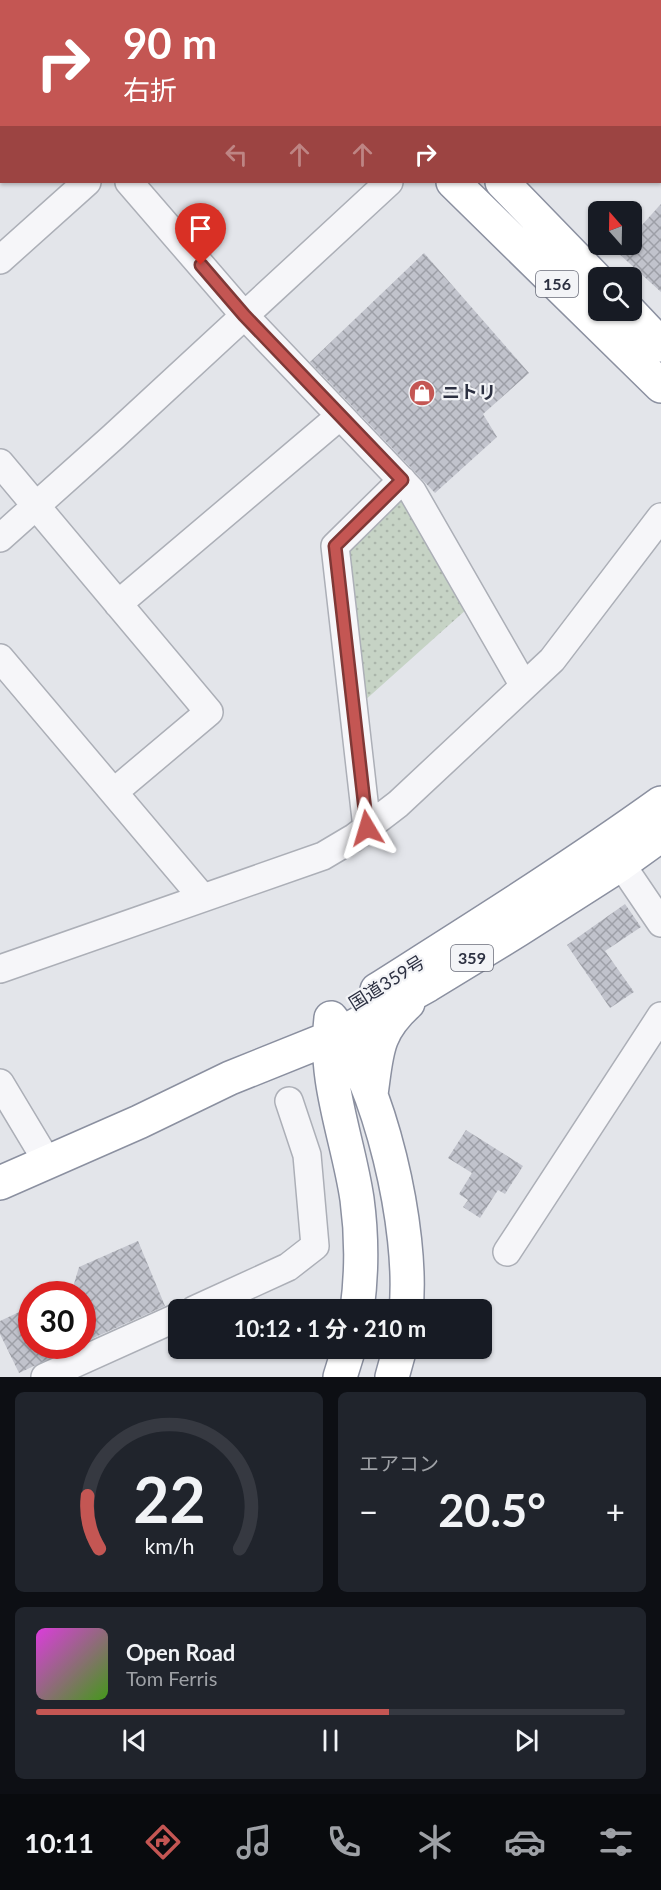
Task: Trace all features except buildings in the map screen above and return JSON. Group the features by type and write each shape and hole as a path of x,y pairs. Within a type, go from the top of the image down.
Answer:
{"highway":[{"name":"156","path":"454,183 661,386"},
{"name":"156","path":"503,183 588,271"},
{"path":"638,321 661,345"},
{"name":"国道359号","path":"230,1078 273,1061 334,1030 502,910 606,843 661,803"},
{"name":"国道359号","path":"0,1183 48,1163 428,985 621,864 661,835"},
{"path":"371,1095 381,1034 395,1015 428,985"},
{"path":"334,1030 331,1080 357,1199 361,1236 359,1299"},
{"path":"334,1030 358,1063 383,1133 407,1262 406,1299"},
{"path":"273,1061 312,1068 331,1080"},
{"path":"340,1377 346,1359"},
{"path":"392,1377 397,1359"}],"street":[{"path":"0,260 86,183"},
{"path":"130,183 244,315 412,491 524,686"},
{"path":"0,538 388,183"},
{"path":"118,604 340,416"},
{"path":"0,463 209,712 114,792"},
{"path":"367,828 335,546 402,480"},
{"path":"0,969 323,856 367,828 398,804 552,660 661,517"},
{"path":"0,658 202,897"},
{"path":"621,864 661,923"},
{"path":"507,1252 661,1016"},
{"path":"0,1083 48,1163"},
{"path":"218,1299 288,1267 315,1246 307,1155 289,1101"},
{"path":"45,1377 168,1322"}],"green space":[{"path":"402,488 468,608 363,702 340,548"}],"place":[{"name":"ニトリ","path":"422,393"}],"route":[{"path":"201,265 244,315 402,480 335,546 367,828"}]}
